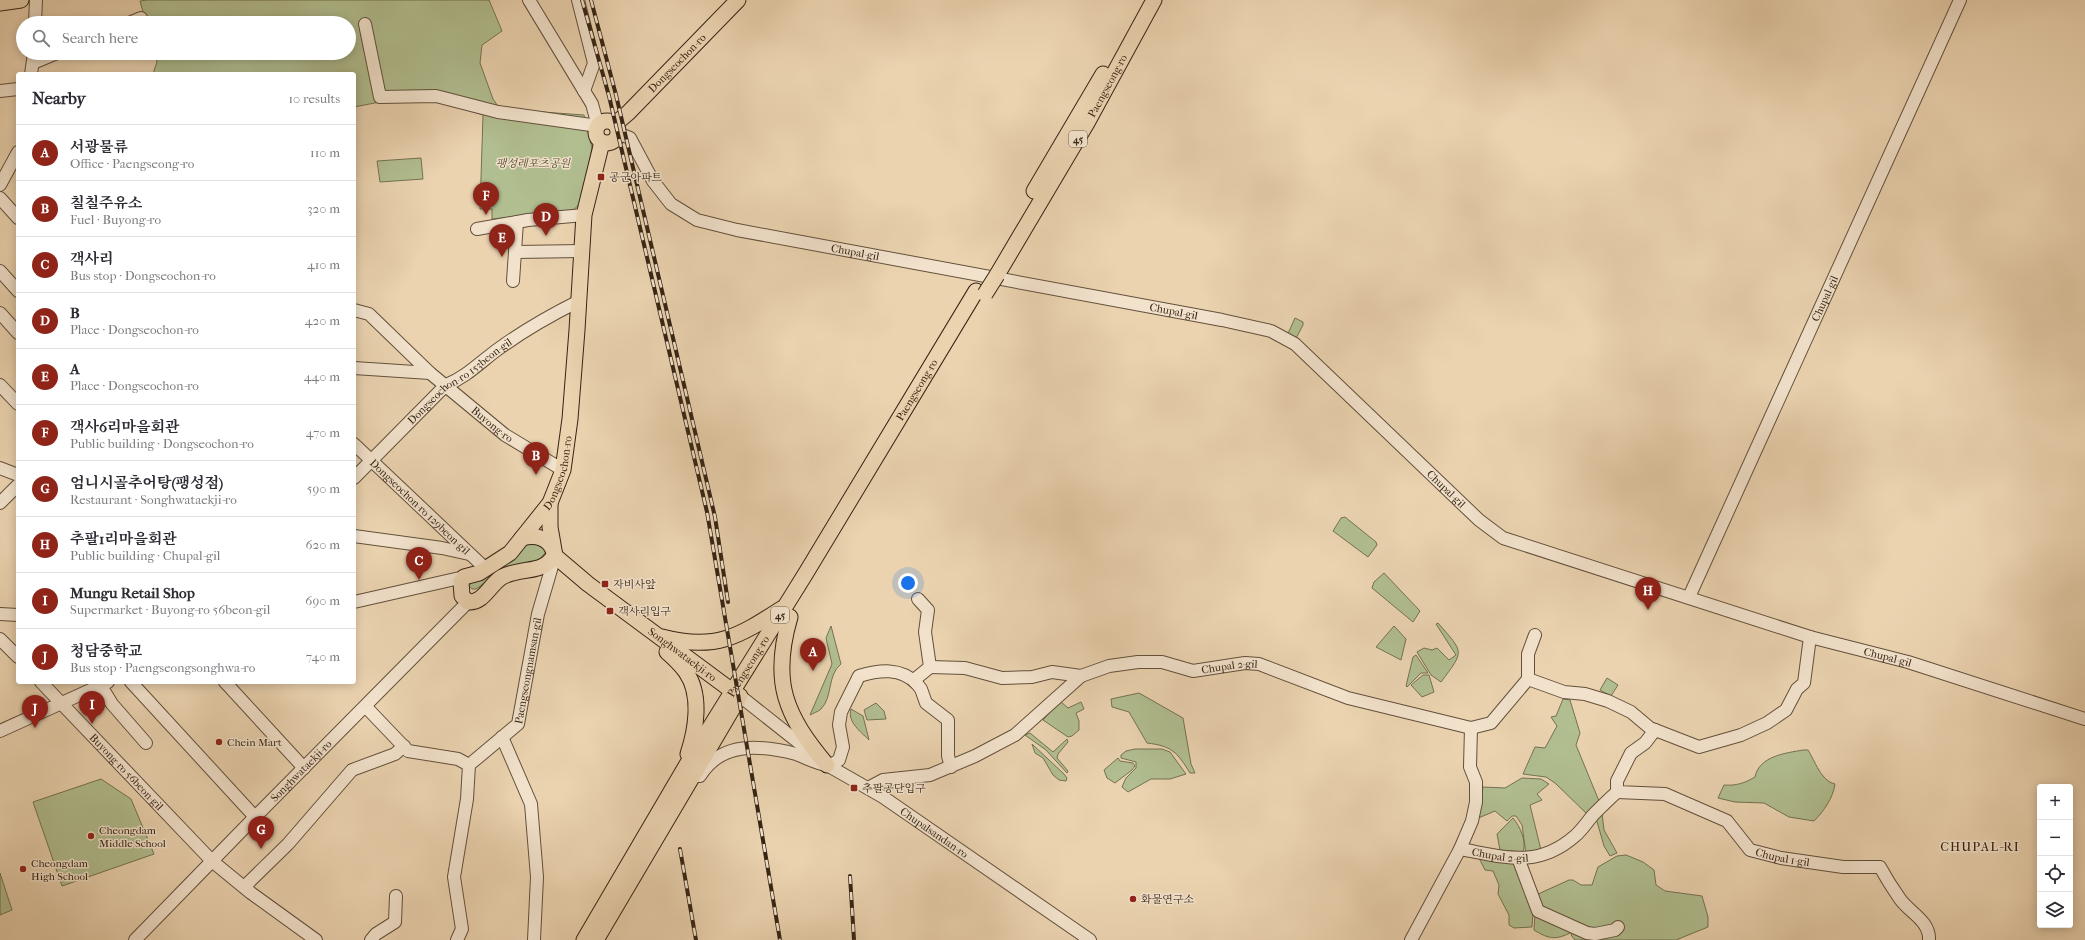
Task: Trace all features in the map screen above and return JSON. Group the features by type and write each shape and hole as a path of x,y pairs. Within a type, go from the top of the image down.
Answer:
{"main road":[{"path":"0,3 22,0"},
{"name":"Dongseochon-ro","path":"617,129 628,113 738,0"},
{"name":"Paengseong-ro","path":"584,940 787,612 981,292 1145,0"},
{"name":"Paengseong-ro","path":"992,273 1087,123 1154,0"},
{"path":"606,121 617,129 616,139 612,142 602,142 597,138 597,127 606,121"},
{"name":"Dongseochon-ro","path":"464,578 479,573 510,553 550,503 563,470 570,420 584,215 602,142"},
{"path":"550,503 550,527 555,556"},
{"path":"522,538 537,536 545,540 553,549 555,556"},
{"name":"Songhwataekji-ro","path":"468,602 480,600 495,581 506,575 542,567 555,556 588,584 736,693"},
{"path":"464,578 461,582 462,596 468,602"},
{"path":"656,634 690,642 721,640 746,632 787,612"},
{"path":"787,612 780,660 784,694 799,726 827,765"},
{"path":"656,634 662,646 686,672 692,683 695,696 694,724 691,744 679,788"},
{"name":"Paengseong-ro","path":"596,940 679,788"}],"street":[{"path":"35,16 36,0"},
{"path":"529,0 592,104 597,127"},
{"path":"578,0 594,63 584,91"},
{"name":"Chupal-gil","path":"1689,597 1960,0"},
{"path":"365,24 380,96 436,96 498,112 597,127"},
{"path":"0,91 16,89"},
{"name":"Chupal-gil","path":"617,129 630,138 653,181 671,204 696,220 737,230 1099,296 1271,331 1295,344 1479,520 1502,538 1810,637 1908,662 2085,719"},
{"path":"0,184 16,156"},
{"path":"0,198 16,216"},
{"path":"477,229 516,222 584,215"},
{"path":"513,281 516,222"},
{"path":"514,252 582,251"},
{"path":"0,271 16,289"},
{"name":"Dongseochon-ro 153beon-gil","path":"356,476 446,385 462,379 503,346 552,314 579,301"},
{"name":"Buyong-ro","path":"356,311 369,314 430,372 505,435 563,470"},
{"path":"0,313 16,331"},
{"path":"356,368 410,373 430,372"},
{"path":"0,385 16,402"},
{"name":"Dongseochon-ro 129beon-gil","path":"356,446 486,569"},
{"path":"0,468 16,474"},
{"path":"0,502 16,487"},
{"path":"356,536 442,548 471,555"},
{"name":"Paengseongnamsan-gil","path":"469,765 518,724 538,614 555,556"},
{"name":"Dongseochon-ro","path":"356,602 464,578"},
{"path":"918,599 928,610 925,632 930,667"},
{"name":"Songhwataekji-ro","path":"135,940 254,817 468,602"},
{"path":"0,614 16,615"},
{"path":"1535,635 1528,654 1528,679 1564,692 1585,694 1608,701 1631,712 1655,730 1699,747 1741,735 1767,723 1786,710 1798,689 1804,683 1810,637"},
{"path":"0,639 16,655"},
{"name":"Chupal 2-gil","path":"868,788 883,780 930,775 951,767 1014,735 1080,676 1109,666 1138,662 1162,662 1193,671 1246,663 1259,664 1348,698 1471,728 1491,723 1528,679"},
{"path":"917,684 914,680 930,667 965,668 1002,678 1032,677 1052,672 1080,676"},
{"path":"679,788 692,789 704,769 714,759 738,749 769,749 796,754 827,765 839,760 843,747 840,725 841,712 859,676 876,671 900,673 911,677 921,689 926,703 948,720 947,734 951,767"},
{"name":"Buyong-ro 56beon-gil","path":"43,684 212,861 244,887 316,940"},
{"path":"0,731 104,684 112,704 146,743"},
{"path":"133,684 254,817"},
{"path":"227,684 304,768"},
{"name":"Chupalsandan-ro","path":"736,693 827,765 868,788 1090,940"},
{"path":"366,706 408,750 458,759 469,765 467,799 454,877 462,929 457,940"},
{"path":"1460,849 1472,821 1476,802 1476,782 1470,767 1471,728"},
{"path":"1617,792 1618,781 1631,753 1646,743 1655,730"},
{"path":"502,737 531,804 537,878 534,940"},
{"path":"244,887 288,844 352,770 395,754 404,746"},
{"name":"Chupal 2-gil","path":"1411,940 1460,849 1518,858 1537,857 1556,850 1576,835 1594,814 1617,792"},
{"name":"Chupal 1-gil","path":"1617,792 1665,794 1727,821 1750,850 1781,858 1843,867 1880,867 1901,900 1925,924 1930,932 1930,940"},
{"path":"1518,858 1538,911 1587,933 1595,934 1615,930 1618,927"},
{"path":"371,940 376,934 395,922 396,896"}],"green space":[{"name":"팽성레포츠공원","path":"489,0 502,31 482,45 480,63 493,99 500,109 584,115 592,148 581,203 572,211 492,219 492,209 480,209 483,115 438,100 380,102 356,107 356,72 154,72 157,60 356,60 356,16 144,16 140,1"},
{"path":"421,158 423,179 380,182 377,161"},
{"path":"1295,318 1303,322 1303,325 1294,342 1286,338"},
{"path":"1345,517 1376,542 1377,545 1368,557 1333,531 1341,518"},
{"path":"540,539 546,552 538,561 519,564 505,570 476,589 472,589 469,586 472,581 527,542"},
{"path":"1384,573 1420,611 1413,622 1372,588 1374,582"},
{"path":"1438,623 1453,640 1457,646 1458,652 1454,664 1441,682 1431,675 1417,652 1424,648 1432,650 1437,648 1449,660 1456,655 1436,624"},
{"path":"831,626 841,664 834,674 825,704 820,710 810,715 832,664 826,638"},
{"path":"1394,626 1406,639 1401,660 1376,647"},
{"path":"1416,655 1428,673 1421,673 1407,687 1413,657"},
{"path":"1423,675 1429,675 1434,692 1422,697 1411,685"},
{"path":"1607,678 1618,685 1611,696 1600,690"},
{"path":"1139,693 1183,718 1191,764 1195,773 1190,773 1173,751 1162,746 1147,743 1129,712 1112,707 1111,699"},
{"path":"1563,699 1570,700 1580,733 1576,745 1599,801 1599,805 1586,813 1555,783 1546,777 1523,774 1535,747 1545,748 1557,726 1551,717 1556,716"},
{"path":"1060,701 1068,708 1081,702 1084,709 1076,713 1079,721 1079,730 1072,736 1068,737 1043,720"},
{"path":"876,703 884,711 886,719 867,720 864,710"},
{"path":"851,709 863,716 869,740 853,722 850,714"},
{"path":"1030,733 1053,752 1067,739 1068,742 1058,754 1057,758 1068,771 1067,773 1046,750 1025,735"},
{"path":"1032,744 1064,774 1067,778 1066,781 1059,780 1053,775 1043,758 1035,753"},
{"path":"1135,749 1162,749 1170,752 1186,774 1170,779 1151,779 1128,792 1122,787 1126,778 1136,768 1136,762 1121,758 1121,755 1126,751"},
{"path":"1808,750 1822,775 1830,782 1835,784 1828,804 1814,821 1789,817 1764,803 1735,802 1718,798 1724,785 1740,784 1755,777 1762,764 1767,760 1781,754"},
{"path":"1118,758 1120,761 1133,763 1135,766 1115,783 1107,778 1104,770"},
{"path":"1522,778 1541,779 1549,784 1537,794 1542,800 1530,805 1541,850 1526,854 1522,825 1516,816 1512,816 1507,821 1495,811 1476,819 1483,787 1505,788"},
{"path":"101,779 131,799 154,854 62,886 33,802"},
{"path":"1602,813 1604,830 1617,853 1610,856 1604,846 1596,818"},
{"path":"1513,818 1522,834 1524,844 1523,852 1500,850 1497,834"},
{"path":"1626,855 1643,862 1654,870 1656,885 1665,891 1702,896 1708,917 1708,927 1676,940 1575,940 1571,935 1575,931 1542,909 1536,895 1569,880 1573,880 1581,885 1592,885 1598,867 1617,856"},
{"path":"1479,858 1512,862 1518,867 1533,911 1532,927 1514,928 1509,925 1509,915 1498,894 1499,885 1493,871 1485,870"},
{"path":"0,873 12,910 0,915"},
{"path":"1535,913 1574,931 1554,938 1545,936 1534,930"}],"railway":[{"path":"582,0 609,96 707,512 780,940"},
{"path":"591,0 616,95 715,517 728,602"},
{"path":"680,849 696,940"},
{"path":"850,876 854,940"}],"place":[{"name":"공군아파트","path":"601,177"},
{"name":"객사6리마을회관","path":"486,215"},
{"name":"B","path":"546,236"},
{"name":"A","path":"502,257"},
{"name":"칠칠주유소","path":"536,475"},
{"name":"객사리","path":"419,580"},
{"name":"자비사앞","path":"605,584"},
{"name":"추팔1리마을회관","path":"1648,610"},
{"name":"객사리입구","path":"610,611"},
{"name":"서광물류","path":"813,671"},
{"name":"Mungu Retail Shop","path":"92,724"},
{"name":"청담중학교","path":"35,728"},
{"name":"Chein Mart","path":"219,742"},
{"name":"추팔공단입구","path":"854,788"},
{"name":"Cheongdam Middle School","path":"91,836"},
{"name":"엄니시골추어탕(팽성점)","path":"261,849"},
{"name":"Cheongdam High School","path":"23,869"},
{"name":"화물연구소","path":"1133,899"}],"district":[{"name":"CHUPAL-RI","path":"1980,846"}]}
